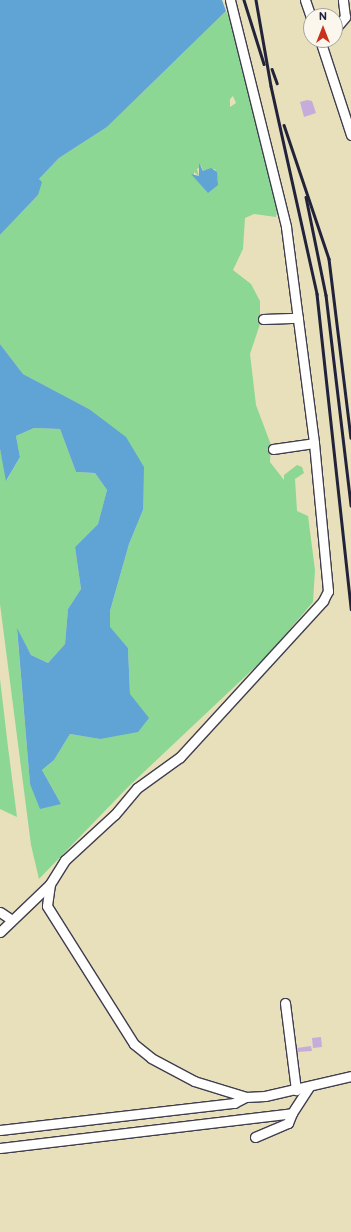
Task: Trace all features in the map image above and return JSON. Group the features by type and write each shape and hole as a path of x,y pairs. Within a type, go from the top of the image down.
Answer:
{"lane":[{"path":"0,932 50,884 65,860 114,815 137,788 180,757 323,601 328,590 314,442 286,227 230,0"},
{"path":"343,20 345,17 344,0"},
{"path":"323,48 351,135"},
{"path":"263,319 298,318"},
{"path":"273,449 314,442"},
{"path":"50,884 47,906 58,927 134,1044 151,1058 194,1081 246,1097"},
{"path":"0,912 12,920"},
{"path":"284,1003 296,1090"},
{"path":"0,1130 234,1103 246,1097 296,1090 349,1077"},
{"path":"255,1137 288,1123 292,1113 309,1087"},
{"path":"0,1148 292,1113"}],"green space":[{"path":"226,11 235,31 277,211 276,217 254,214 245,218 243,249 233,270 251,284 260,301 260,324 250,354 256,405 271,445 270,462 284,480 284,475 297,465 302,467 304,473 295,479 297,511 308,516 315,570 313,602 267,656 128,787 39,879 31,845 0,604 0,449 7,480 20,457 16,436 34,428 60,429 76,472 95,473 107,490 98,524 75,547 81,589 68,609 65,644 48,663 31,655 17,630 30,784 61,804 42,770 54,760 70,734 100,739 130,694 128,648 110,628 110,611 129,544 143,510 89,409 23,374 0,344 0,235 38,195 39,179 59,158 107,127","holes":["233,96 236,103 230,107 230,99","201,166 204,172 215,169 218,181 201,183 194,177 194,172 199,176 197,169"]},
{"path":"0,679 8,747 17,817 0,809"}],"water":[{"path":"0,0 222,0 226,11 107,127 59,158 39,179 42,182 38,195 0,235"},
{"path":"199,163 203,171 211,168 217,172 218,185 208,193 191,174 199,176"},
{"path":"0,344 23,374 89,409 126,437 144,467 143,510 129,544 110,611 110,627 128,648 130,694 149,718 138,732 100,739 70,734 54,760 42,770 61,804 40,809 30,784 17,628 31,655 48,663 65,644 68,609 81,589 75,547 98,524 107,490 95,473 76,472 60,429 34,428 16,436 20,457 6,481 0,449"}],"building":[{"path":"307,100 312,101 316,113 304,117 300,102"},
{"path":"321,1037 322,1047 313,1048 312,1038"},
{"path":"311,1046 312,1051 297,1052 297,1048"}],"railway":[{"path":"244,0 264,64"},
{"path":"256,0 271,86 317,294 351,609"},
{"path":"272,69 277,83"},
{"path":"284,125 329,259 351,438"},
{"path":"306,197 326,295 351,506"}]}
